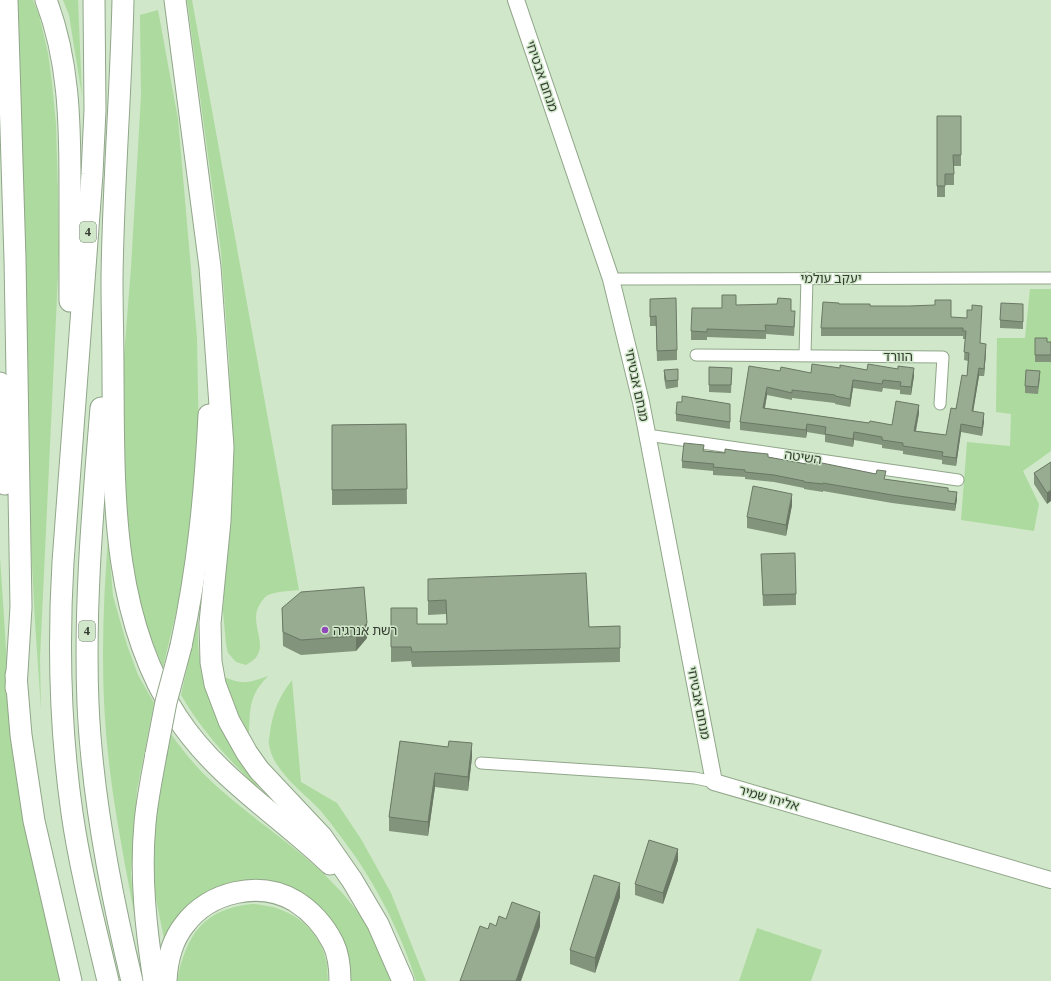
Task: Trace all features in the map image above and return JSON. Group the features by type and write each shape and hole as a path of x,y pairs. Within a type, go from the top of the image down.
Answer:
{"highway":[{"path":"7,0 15,260 21,615 16,688"},
{"path":"46,0 57,32 63,59 69,107 70,464"},
{"name":"4","path":"94,0 95,110 92,174 61,597 60,684 63,732 72,814 108,981"},
{"name":"4","path":"123,0 112,278 90,549 87,626 88,704 95,789 121,935 132,981"},
{"path":"169,0 190,120"},
{"path":"175,0 210,267 223,447 220,521 210,623 211,662 216,684 229,720 247,753 259,770 322,837 339,860 378,924 403,981"},
{"path":"112,278 114,483 117,521 122,567 129,601 137,633 148,663 176,716 208,756 248,794 325,859 361,896"},
{"path":"154,981 143,883 146,809 166,702 181,646 194,576 205,483 213,345 213,308"},
{"path":"0,383 16,688 21,735 34,821 71,979"},
{"path":"166,981 169,959 173,947 185,924 212,901 234,893 253,891 272,893 293,900 310,912 320,922 333,943 338,956 340,981"}],"street":[{"name":"מנחם אבטיחי","path":"516,0 611,279 647,435 714,782"},
{"path":"805,355 807,278"},
{"name":"יעקב עולמי","path":"611,279 1051,278"},
{"name":"הוורד","path":"696,355 943,357 940,404"},
{"name":"השיטה","path":"647,435 958,480"},
{"name":"אליהו שמיר","path":"481,763 695,778 714,782 1050,879"}],"green space":[{"path":"18,0 33,0 39,15 48,53 56,124 59,254 40,658 41,710 31,543"},
{"path":"63,0 78,0 82,96 69,15"},
{"path":"187,0 192,0 299,590 274,593 268,595 262,600 257,612 256,620 260,645 259,652 255,659 246,665 236,662 228,653 223,611 232,443 229,360 221,252"},
{"path":"158,10 178,119 197,338 199,448 184,579 163,667 149,633 132,582 126,525 122,381 131,268 141,96 140,15"},
{"path":"1030,289 1051,289 1051,451 1023,471 1039,504 1034,531 961,520 967,442 1010,446 1011,414 996,412 997,338 1025,338"},
{"path":"108,538 113,596 127,645 138,675 154,703 137,790 131,874 135,918 112,789 107,742 103,684 103,626"},
{"path":"0,557 9,693 65,981 0,981"},
{"path":"198,607 199,655 209,699 223,732 241,762 263,793 208,735 181,695 193,642"},
{"path":"268,676 257,690 252,702 250,709 249,734 238,714 224,677 236,681 246,682"},
{"path":"292,680 301,782 337,803 361,839 391,893 426,981 416,981 398,932 382,900 355,856 320,810 282,772 271,754 269,741 271,724 277,704"},
{"path":"171,734 190,759 212,782 307,859 342,892 357,911 373,936 393,981 351,981 349,957 345,944 336,926 322,909 307,896 294,889 278,885 250,881 235,882 213,889 192,902 187,907 177,918 164,939 153,876 153,833 156,799 162,766"},
{"path":"253,904 278,909 289,913 308,927 322,948 327,962 328,981 177,981 186,950 192,937 200,927 210,918 222,911"},
{"path":"757,928 822,950 811,981 739,981"}],"building":[{"path":"937,116 961,116 961,155 953,155 954,174 945,174 945,186 937,186"},
{"path":"722,295 736,295 736,305 777,304 778,298 791,299 791,311 795,311 794,327 765,325 766,331 707,329 707,332 691,331 692,308 722,308"},
{"path":"676,298 677,350 657,351 656,316 650,317 650,299"},
{"path":"935,300 951,300 951,317 967,318 967,310 972,310 972,305 982,306 980,343 986,344 984,369 979,368 972,411 984,413 982,428 961,424 956,458 942,456 943,452 903,446 903,443 882,440 882,437 854,432 853,439 825,434 826,427 807,424 806,430 740,422 749,366 780,371 781,367 811,373 812,364 840,368 840,365 867,370 868,364 898,369 898,366 914,368 911,387 900,386 901,382 883,380 882,384 853,380 850,399 835,395 792,390 792,393 767,387 763,408 892,425 896,401 919,405 914,431 946,435 951,408 956,409 962,375 967,376 969,353 964,352 966,331 963,331 963,328 821,328 823,302 839,304 870,304 870,306 909,306 935,305"},
{"path":"1001,303 1023,304 1023,322 1000,320"},
{"path":"1035,338 1047,338 1047,342 1051,342 1051,355 1035,355"},
{"path":"709,367 732,368 731,385 709,385"},
{"path":"678,369 678,380 666,381 664,370"},
{"path":"1026,370 1040,371 1038,387 1025,386"},
{"path":"682,396 730,404 730,422 676,414 677,402 682,402"},
{"path":"406,424 407,489 332,490 332,425"},
{"path":"684,443 704,445 703,451 725,453 725,449 768,454 768,457 806,464 807,460 876,474 877,470 886,471 884,479 948,488 948,491 957,492 955,504 823,483 804,482 774,475 745,472 745,470 713,467 714,464 682,461"},
{"path":"1051,462 1051,490 1047,493 1034,473"},
{"path":"753,486 792,494 786,525 747,517"},
{"path":"795,553 796,594 763,595 761,554"},
{"path":"586,573 589,627 620,626 620,648 412,652 411,647 391,647 391,608 417,608 417,624 447,624 446,600 428,601 428,579"},
{"name":"רשת אנרגיה","path":"364,587 367,623 356,636 301,640 283,632 282,608 301,592"},
{"path":"400,741 448,747 449,741 472,743 468,777 435,773 428,822 389,817"},
{"path":"649,840 678,849 663,893 635,884"},
{"path":"594,875 620,883 595,958 570,950"},
{"path":"512,902 540,912 516,981 460,981 480,926 488,929 490,923 496,926 499,916 506,919"}],"place":[{"name":"רשת אנרגיה","path":"325,630"}]}
